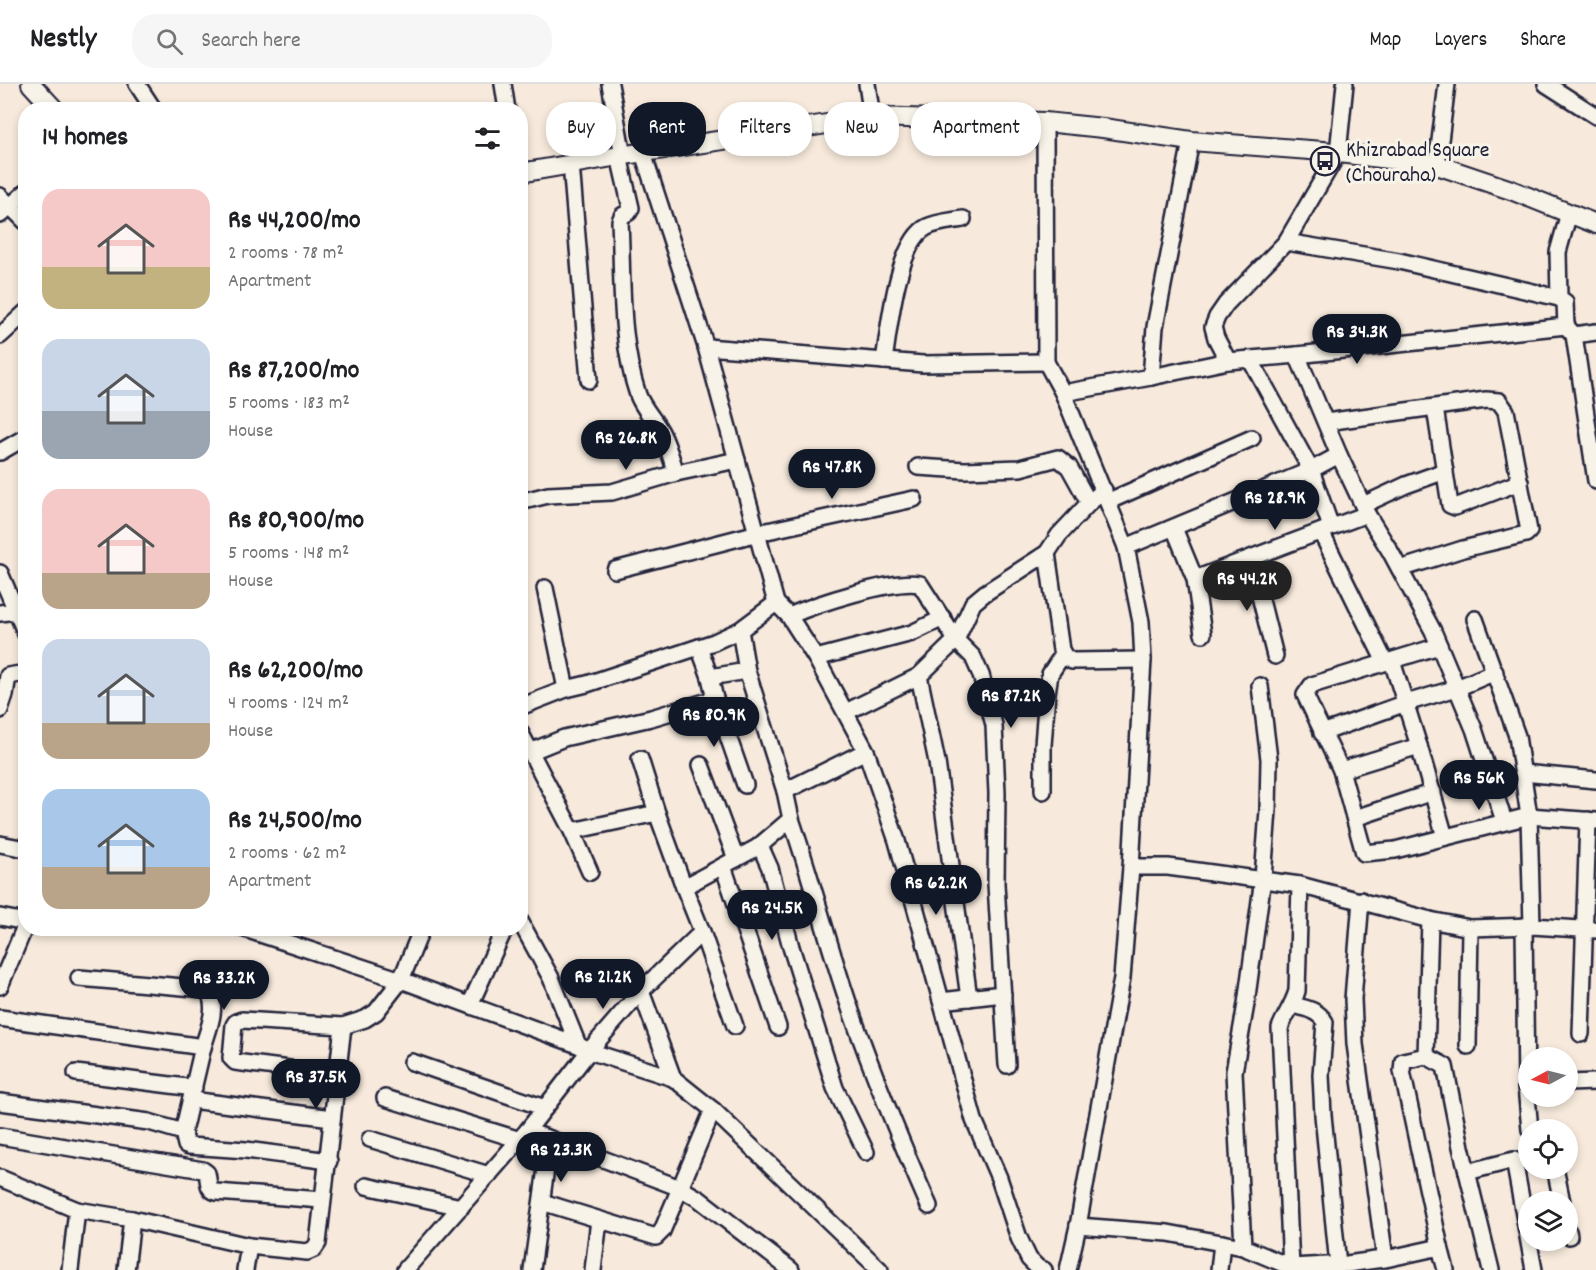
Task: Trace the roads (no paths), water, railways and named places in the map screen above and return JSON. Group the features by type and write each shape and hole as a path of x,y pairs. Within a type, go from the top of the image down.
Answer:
{"main road":[{"path":"31,84 48,102"},
{"path":"899,118 1045,122 1191,141 1338,153 1437,165 1511,190 1596,224"},
{"path":"706,143 824,125"},
{"path":"528,172 628,155"}],"street":[{"path":"137,84 149,102"},
{"path":"503,84 506,102"},
{"path":"610,84 630,208 620,221 623,261 622,312 628,362 640,398 662,434 676,473"},
{"path":"867,84 870,102"},
{"path":"1228,361 1216,338 1214,327 1217,317 1226,304 1286,242 1338,153 1345,84"},
{"path":"1437,165 1447,84"},
{"path":"1546,84 1596,116"},
{"path":"1045,122 1046,362 1064,393 1126,547 1141,622 1143,660 1122,978 1078,1226 1068,1270"},
{"path":"1151,377 1155,327 1191,141"},
{"path":"645,156 706,347 776,603 789,616 816,658 866,751 897,841 974,1120 999,1178 1019,1238 1029,1259 1038,1268 1044,1270"},
{"path":"572,164 589,380"},
{"path":"18,197 3,206 18,216"},
{"path":"1558,298 1558,252 1569,213"},
{"path":"884,361 895,290 913,238 927,227 963,219"},
{"path":"1286,242 1399,261 1558,298 1564,302 1596,482"},
{"path":"0,336 18,319"},
{"path":"1064,393 1228,361 1570,331 1596,332"},
{"path":"706,347 923,364 1046,362"},
{"path":"1297,355 1339,455 1365,509 1400,569 1439,646 1474,729 1504,821"},
{"path":"1250,360 1311,470 1326,530 1389,661 1406,702 1445,837"},
{"path":"1326,422 1486,400 1499,401 1506,411 1529,531 1526,534 1463,549 1400,569"},
{"path":"1435,408 1450,505 1453,507 1521,482"},
{"path":"846,712 919,676 956,640 973,603 1047,553 1089,503 1252,438"},
{"path":"0,452 18,443"},
{"path":"1126,547 1311,470 1339,455"},
{"path":"918,467 965,470 1020,468 1058,458 1069,467 1089,503"},
{"path":"528,500 548,495 612,492 676,473 737,460"},
{"path":"1195,579 1326,530 1406,485 1445,471"},
{"path":"615,570 758,533 914,499"},
{"path":"1174,528 1195,579 1203,634"},
{"path":"1047,553 1063,654 1072,661 1143,660"},
{"path":"1247,560 1260,596 1275,656"},
{"path":"0,573 18,616"},
{"path":"789,616 812,606 908,582 920,584 944,618 956,640 973,657 981,675 994,725 997,792 996,884 1007,1065"},
{"path":"545,588 566,689"},
{"path":"528,704 566,689 699,647 740,630 776,603"},
{"path":"0,613 16,611"},
{"path":"816,658 912,633 944,618"},
{"path":"1475,619 1496,672 1517,736 1529,816 1527,1047"},
{"path":"740,630 747,671 850,1010 890,1116 929,1206"},
{"path":"1439,646 1312,685 1305,695 1305,700 1341,770 1364,853 1395,850 1529,816 1592,821 1590,929 1581,1034"},
{"path":"699,647 745,785"},
{"path":"1043,790 1043,745 1047,693 1050,674 1063,654"},
{"path":"710,677 747,671"},
{"path":"1322,733 1406,702 1457,688 1496,672"},
{"path":"0,710 8,676 18,674"},
{"path":"919,676 937,762 969,998"},
{"path":"1243,1247 1234,1072 1246,1004 1263,878 1269,810 1269,759 1260,686"},
{"path":"532,751 564,738 651,718 715,699"},
{"path":"528,745 590,872"},
{"path":"1341,770 1419,746"},
{"path":"785,791 866,751"},
{"path":"640,759 657,813 735,1026"},
{"path":"701,765 778,1027"},
{"path":"1523,773 1596,780"},
{"path":"1355,818 1433,792"},
{"path":"572,831 657,813"},
{"path":"684,887 758,847 791,819"},
{"path":"0,844 18,847"},
{"path":"758,847 762,850 770,868 790,947 834,1088 866,1152"},
{"path":"1131,867 1168,867 1263,878 1300,885 1430,920 1470,928 1528,926 1590,929"},
{"path":"1291,1267 1280,1028 1285,1015 1293,1005 1297,991 1300,885"},
{"path":"1361,900 1353,999 1355,1044 1389,1262"},
{"path":"0,917 18,921"},
{"path":"1426,1056 1430,920"},
{"path":"1468,1046 1470,928"},
{"path":"405,1270 524,1136 584,1048 702,932"},
{"path":"0,986 21,936"},
{"path":"265,936 400,980 584,1048 673,1078 713,1110 880,1270"},
{"path":"337,1075 235,1062 231,1058 234,1025 242,1020 343,1026 365,1019 376,1012 400,980 419,936"},
{"path":"470,1005 501,936"},
{"path":"528,936 584,1048"},
{"path":"79,978 206,989 211,995 213,1011 183,1132 186,1145 246,1149 329,1161"},
{"path":"641,991 673,1078"},
{"path":"941,1001 1003,994"},
{"path":"1293,1005 1313,1011 1325,1022 1321,1075 1323,1115 1344,1266"},
{"path":"0,1018 203,1047"},
{"path":"0,1178 77,1210 249,1246 308,1252 318,1243 343,1026"},
{"path":"1446,1270 1401,1071 1403,1061 1426,1056 1445,1066 1467,1172 1491,1270"},
{"path":"412,1062 545,1108"},
{"path":"76,1073 332,1118"},
{"path":"1578,1083 1596,1082"},
{"path":"385,1098 524,1136 550,1139 680,1188 699,1199 791,1270"},
{"path":"0,1102 149,1122 183,1132"},
{"path":"542,1202 656,1238 661,1235 713,1110"},
{"path":"0,1136 203,1170 207,1173 209,1186 216,1192 322,1200"},
{"path":"370,1139 489,1175"},
{"path":"532,1270 550,1139"},
{"path":"1467,1172 1518,1162"},
{"path":"1523,1179 1534,1270"},
{"path":"366,1186 461,1207"},
{"path":"70,1270 77,1210"},
{"path":"126,1270 132,1220"},
{"path":"593,1270 599,1220"},
{"path":"1078,1226 1168,1233 1243,1247 1291,1267 1389,1262 1440,1247"},
{"path":"1219,1270 1222,1243"},
{"path":"245,1270 249,1246"},
{"path":"1258,1270 1260,1254"}],"place":[{"name":"Khizrabad Square (Chouraha)","path":"1325,161"}]}
